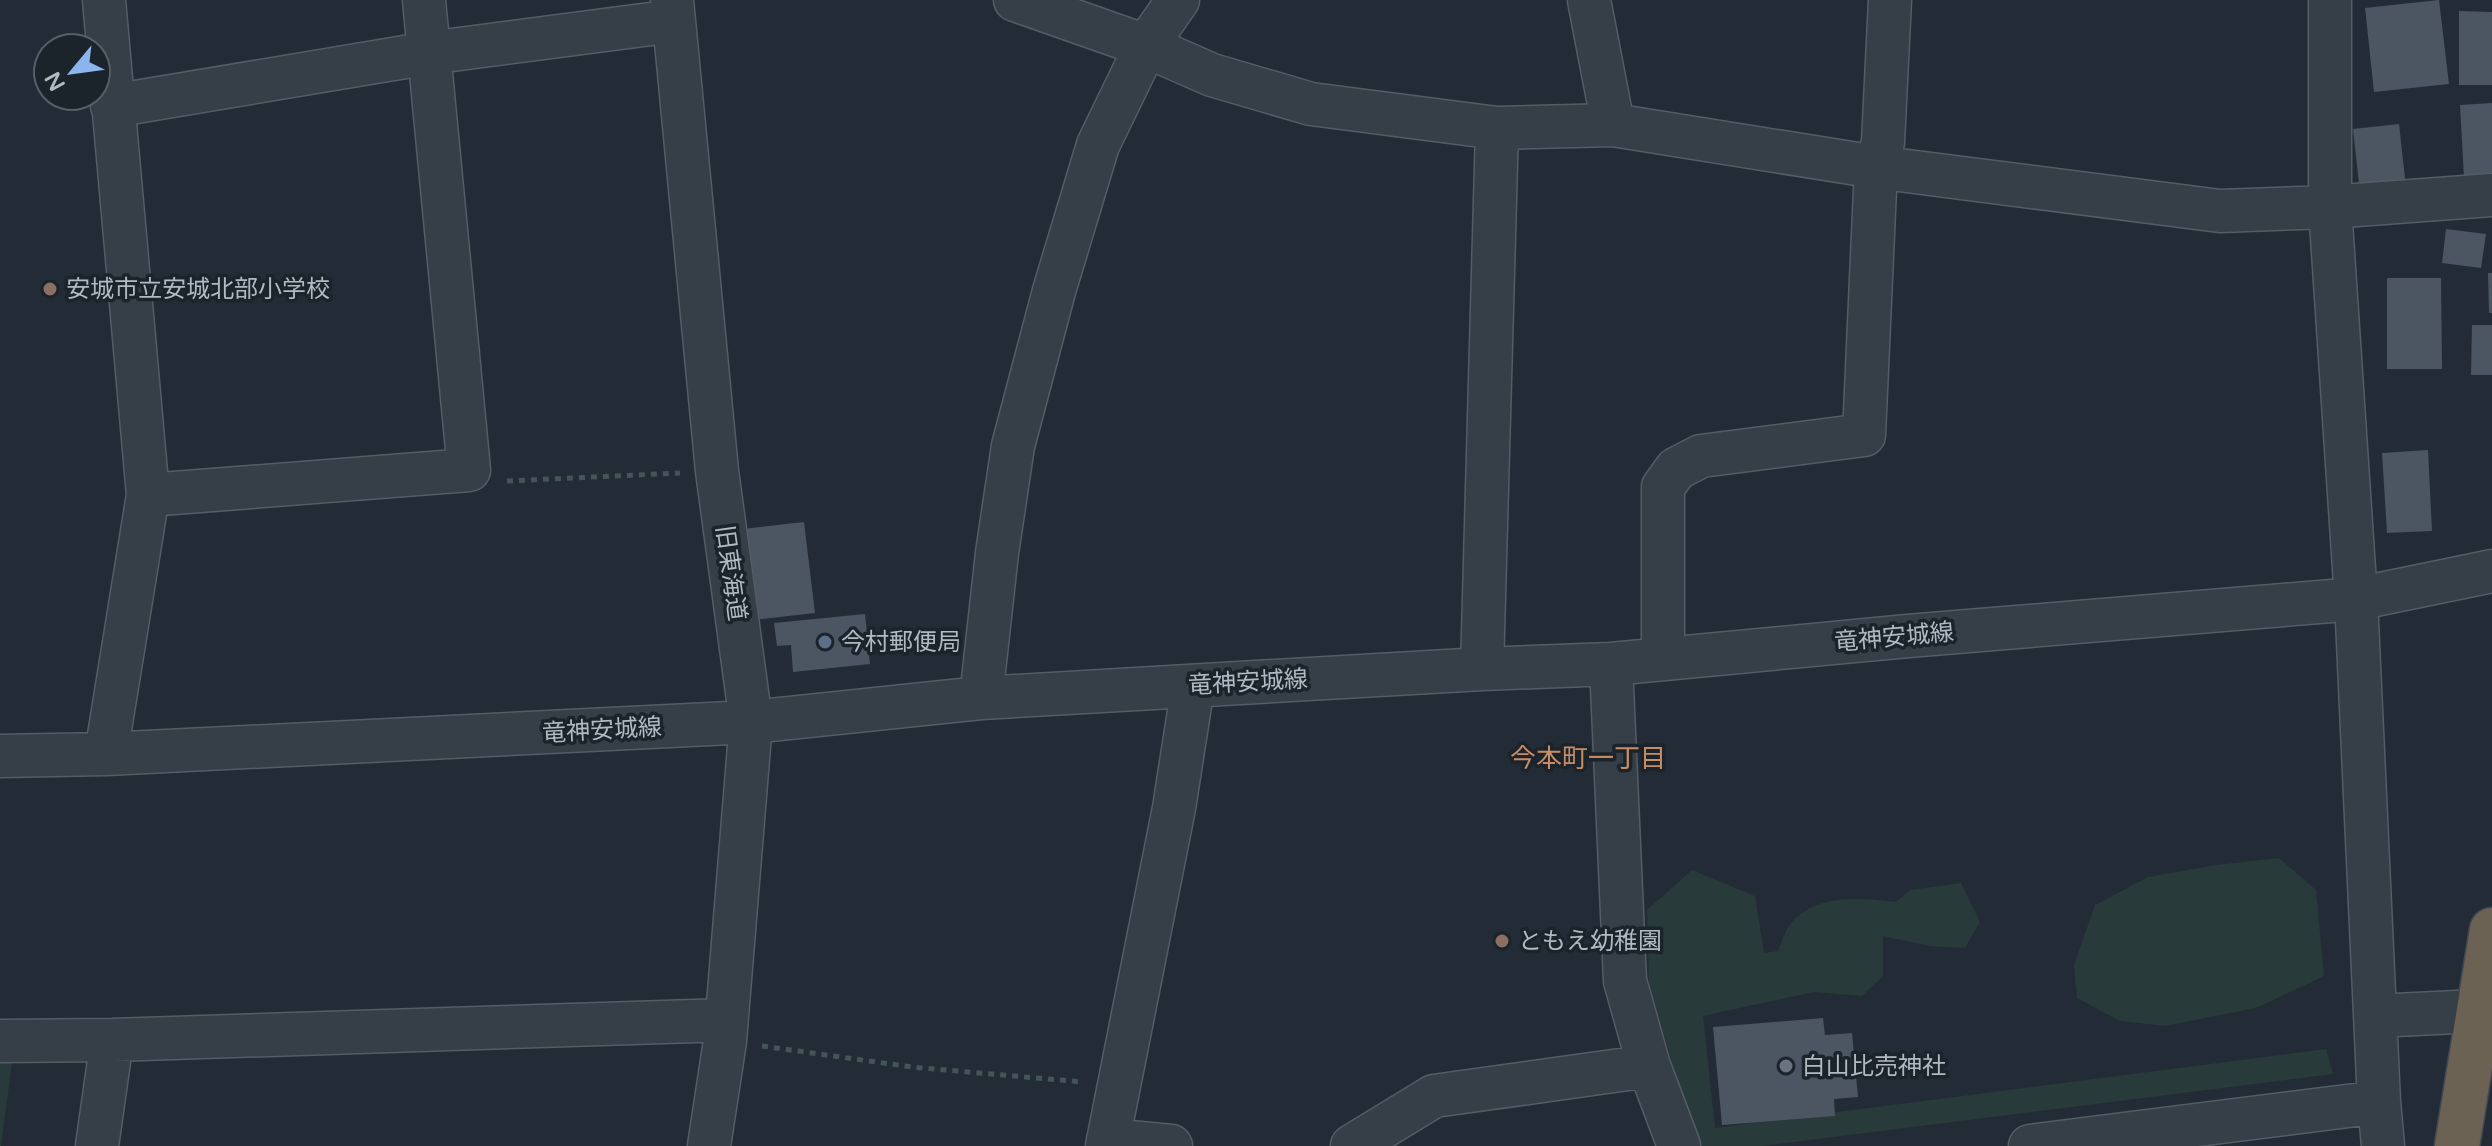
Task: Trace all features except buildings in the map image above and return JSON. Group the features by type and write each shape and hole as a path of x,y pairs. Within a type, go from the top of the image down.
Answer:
{"highway":[{"path":"2457,1146 2492,930"}],"street":[{"path":"104,0 106,32"},
{"path":"148,495 469,470 424,0"},
{"path":"1015,0 1146,46 1212,75 1311,104 1497,128 1613,125 1876,167 2220,211 2330,207 2492,195"},
{"path":"981,698 1013,446 1054,291 1098,145 1146,46 1178,0"},
{"path":"1589,0 1613,125"},
{"path":"1663,659 1663,487 1676,469 1701,456 1864,435 1876,167 1883,142 1890,0"},
{"path":"2330,0 2330,207 2356,599 2383,1146"},
{"path":"106,754 148,495 112,106 673,10"},
{"name":"旧東海道","path":"673,10 717,471 751,722 726,1031 709,1146"},
{"path":"1482,669 1497,128"},
{"name":"竜神安城線","path":"0,756 106,754 751,722 981,698 1611,664 1923,634 2356,599 2492,571"},
{"path":"1611,664 1625,981 1649,1066 1679,1146"},
{"path":"1171,1146 1107,1143 1174,808 1193,686"},
{"path":"2375,1016 2477,1011"},
{"path":"0,1041 726,1031"},
{"path":"97,1146 112,1040"},
{"path":"1352,1146 1434,1096 1649,1066"},
{"path":"2030,1146 2379,1102"}],"path":[{"path":"469,470 487,482 717,471"},
{"path":"726,1031 912,1067 1119,1086"}],"shaded area":[{"path":"2279,858 2316,890 2324,976 2256,1008 2165,1026 2120,1021 2077,998 2074,965 2095,905 2148,877"},
{"path":"1692,870 1755,896 1764,953 1778,951 1790,925 1814,906 1841,900 1896,902 1910,890 1961,883 1980,922 1965,948 1930,946 1883,936 1883,976 1862,996 1814,992 1703,1016 1715,1128 2326,1049 2333,1074 1762,1146 1698,1146 1649,987 1647,910"},
{"path":"13,1055 1,1146 0,1146 0,1056"}],"place":[{"name":"安城市立安城北部小学校","path":"50,289"},
{"name":"今村郵便局","path":"825,642"},
{"name":"ともえ幼稚園","path":"1502,941"},
{"name":"白山比売神社","path":"1786,1066"}],"district":[{"name":"今本町一丁目","path":"1588,758"}]}
